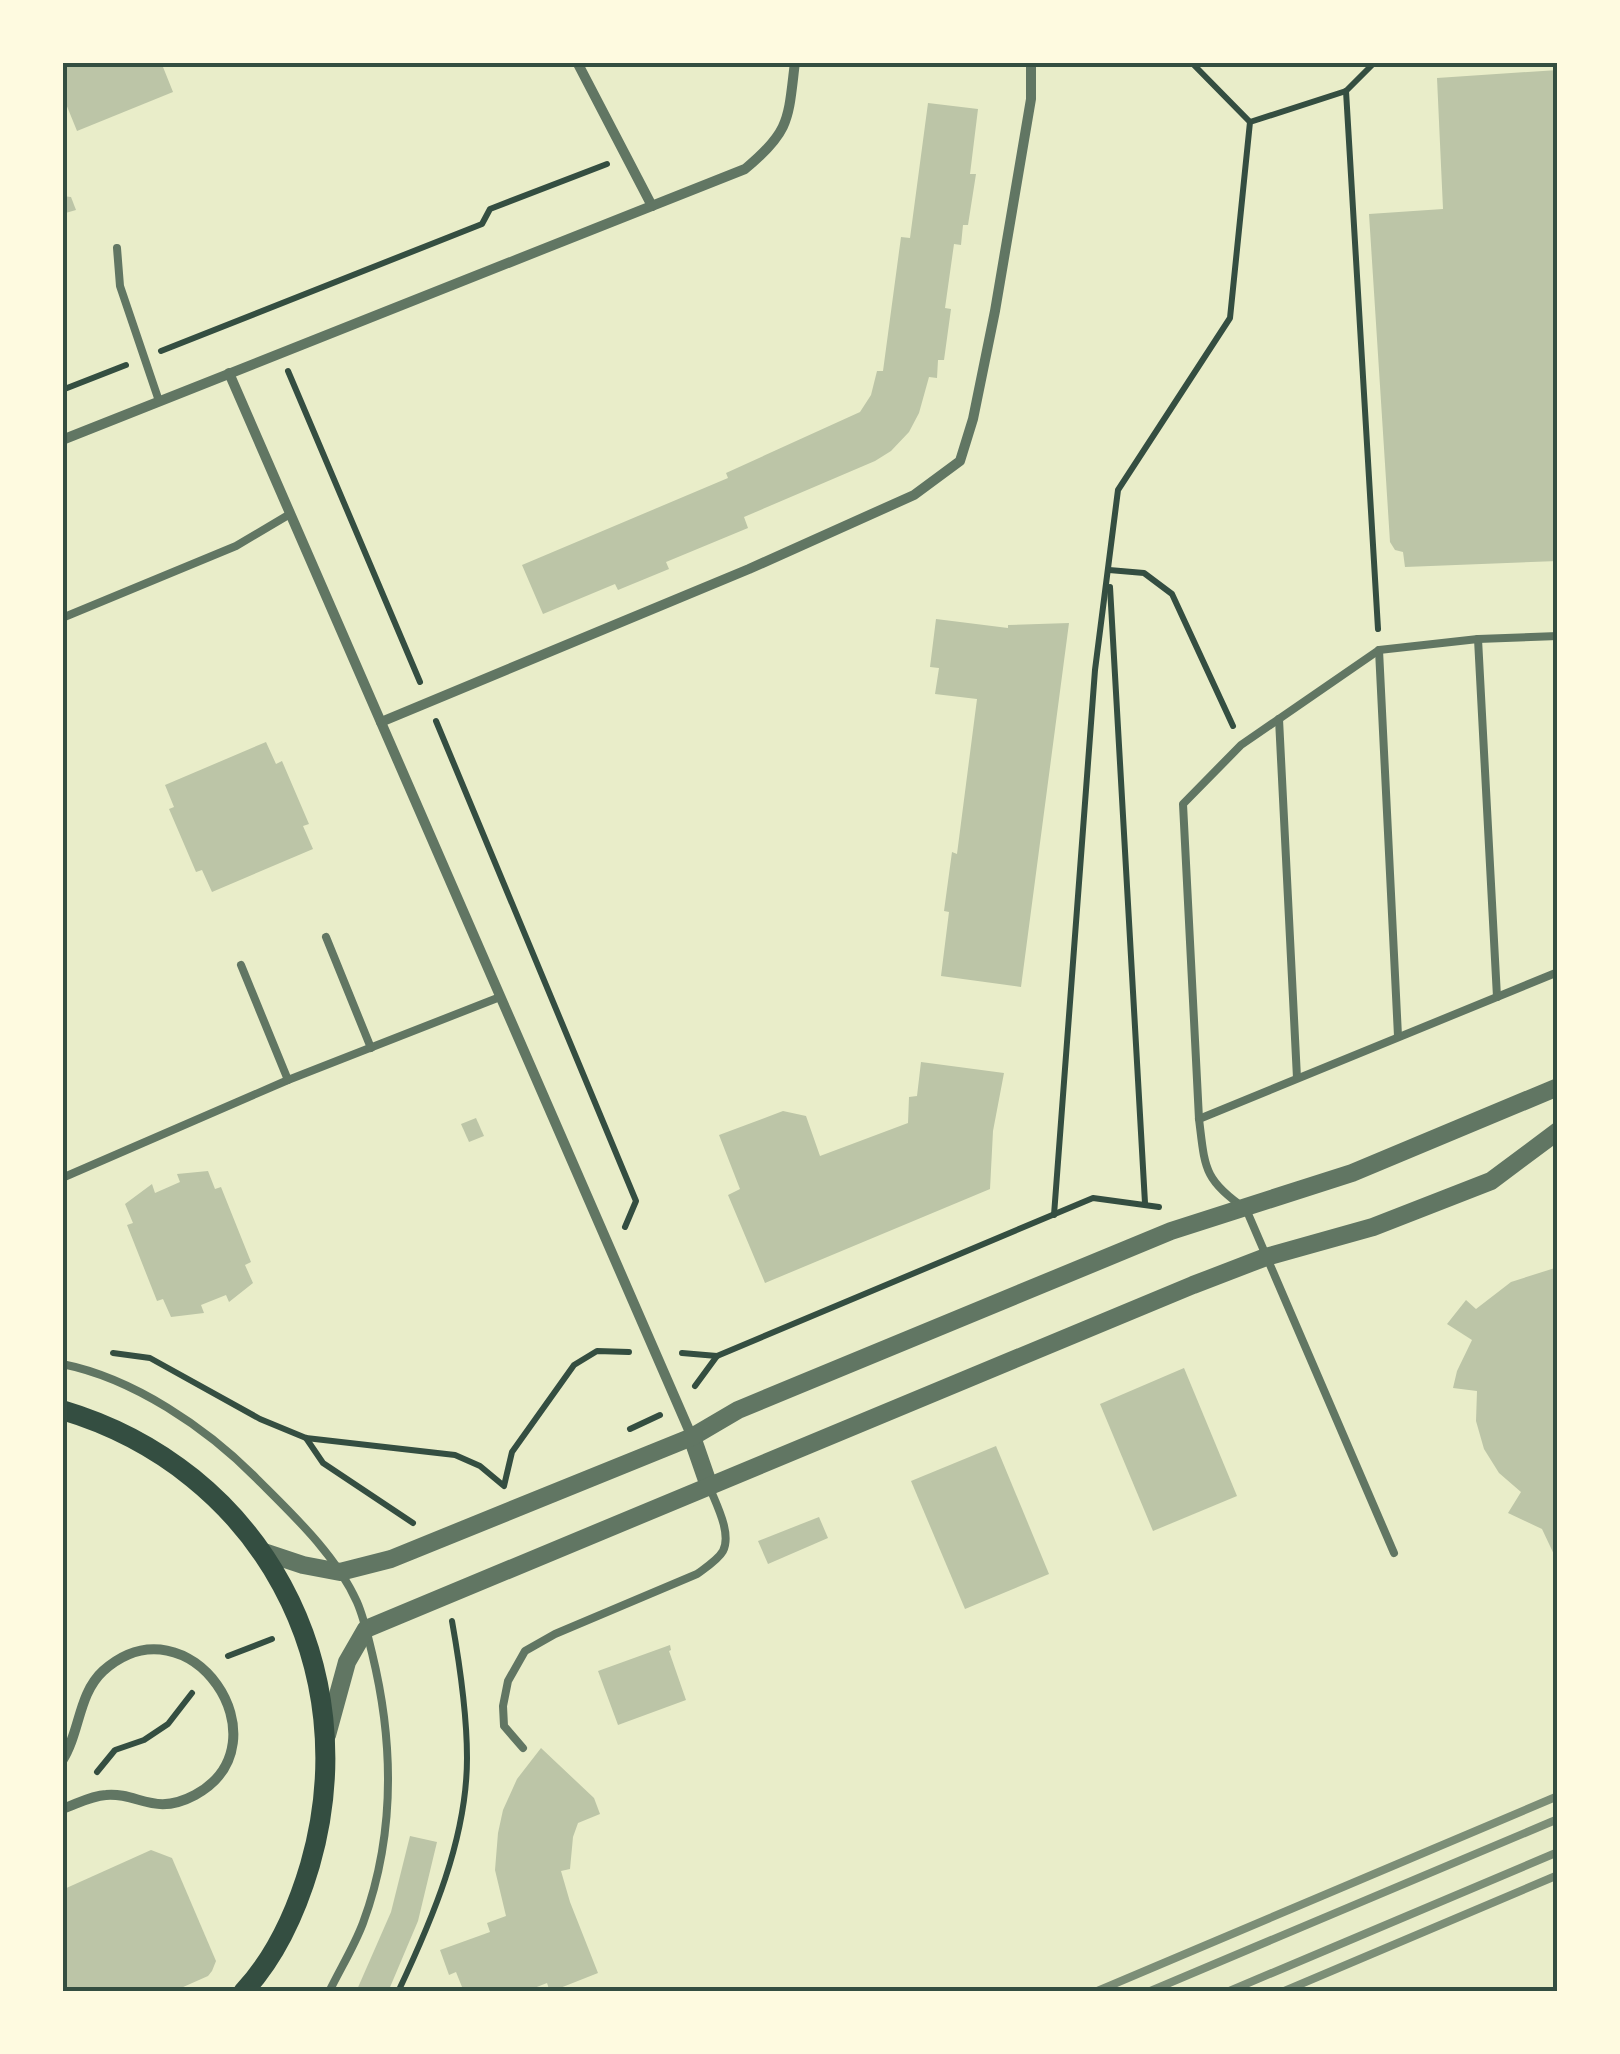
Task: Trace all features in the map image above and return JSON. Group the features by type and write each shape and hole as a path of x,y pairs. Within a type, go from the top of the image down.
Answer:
{"main road":[{"path":"62,1410 98,1420 161,1453 216,1497 262,1551 302,1626 318,1680 326,1735 322,1822 298,1905 255,1979 243,1992"}],"street":[{"path":"577,62 652,206"},
{"path":"62,440 744,168 772,146 787,123 795,62"},
{"path":"381,722 749,570 914,495 960,461 974,419 996,310 1031,99 1031,62"},
{"path":"228,373 710,1486"},
{"path":"262,1551 340,1572 390,1559 692,1437 738,1410 1171,1231 1352,1172 1558,1086"},
{"path":"326,1735 347,1662 366,1629 1266,1257 1373,1226 1491,1182 1558,1131"},
{"path":"62,1760 75,1736 87,1692 102,1672 123,1658 148,1650 174,1652 199,1662 228,1700 234,1730 229,1755 216,1777 196,1794 173,1803 148,1805 110,1794 62,1810"}],"lane":[{"path":"117,248 120,286 159,402"},
{"path":"62,618 236,546 290,514"},
{"path":"1394,1554 1246,1209 1228,1196 1205,1168 1199,1119 1183,804 1241,745 1379,650 1478,639 1558,636"},
{"path":"1478,639 1497,997"},
{"path":"1379,650 1398,1036"},
{"path":"1279,719 1297,1078"},
{"path":"326,937 371,1048"},
{"path":"241,966 288,1080"},
{"path":"1199,1119 1558,972"},
{"path":"62,1178 288,1080 500,997"},
{"path":"62,1364 81,1368 159,1402 226,1448 286,1508 340,1572 358,1603 388,1733 389,1801 380,1862 363,1924 329,1992"},
{"path":"523,1748 504,1726 503,1706 508,1681 525,1651 554,1634 697,1574 713,1562 723,1551 725,1532 710,1486"}],"path":[{"path":"1191,62 1250,122"},
{"path":"1250,122 1346,91 1375,62"},
{"path":"1346,91 1379,650"},
{"path":"1054,1215 1095,670 1118,490 1230,318 1250,122"},
{"path":"62,390 482,224 490,209 626,156"},
{"path":"280,352 636,1201 613,1256"},
{"path":"1109,568 1144,572 1172,594 1241,745"},
{"path":"1109,568 1145,1203"},
{"path":"504,1486 512,1452 574,1365 598,1352 716,1356 1093,1198 1159,1206 1166,1220"},
{"path":"102,1351 150,1358 260,1419 306,1438 456,1455 480,1466 504,1486"},
{"path":"622,1434 679,1407 716,1356"},
{"path":"306,1438 323,1463 412,1524 430,1516"},
{"path":"486,1494 521,1479"},
{"path":"398,1992 440,1894 460,1816 468,1760 462,1676 452,1620"},
{"path":"228,1656 272,1639"},
{"path":"92,1778 115,1750 144,1740 168,1724 200,1684"}],"building":[{"path":"62,62 161,62 173,92 77,131 62,94"},
{"path":"1558,70 1558,561 1405,567 1403,552 1395,550 1390,542 1369,214 1443,209 1437,78"},
{"path":"928,103 978,109 970,174 976,174 968,225 963,225 961,245 954,244 945,308 951,309 944,360 938,360 937,378 929,377 909,432 875,461 744,517 748,528 666,562 669,569 618,590 615,584 543,614 522,565 728,478 726,473 860,412 871,395 877,371 883,371 901,237 910,238"},
{"path":"62,196 71,197 76,210 62,214"},
{"path":"936,619 1008,628 1069,623 1021,987 941,976 949,912 944,911 952,852 957,854 977,699 935,694 939,668 930,667"},
{"path":"266,742 276,764 282,761 309,824 303,826 313,849 212,892 202,870 196,872 169,809 174,807 165,785"},
{"path":"921,1062 1004,1073 993,1131 990,1189 765,1283 728,1195 740,1189 719,1135 783,1111 806,1116 820,1156 908,1123 909,1097 917,1096"},
{"path":"476,1118 484,1136 469,1142 461,1124"},
{"path":"208,1171 215,1189 221,1187 251,1262 245,1265 253,1283 229,1302 226,1295 201,1305 204,1313 171,1317 163,1299 157,1301 127,1225 133,1223 125,1204 152,1184 155,1193 180,1182 177,1174"},
{"path":"1558,1267 1558,1563 1542,1529 1508,1513 1521,1492 1499,1473 1484,1449 1476,1421 1477,1391 1453,1388 1472,1340 1447,1324 1466,1300 1476,1309 1511,1282"},
{"path":"1184,1368 1237,1496 1153,1531 1100,1404"},
{"path":"996,1446 1049,1574 965,1609 911,1481"},
{"path":"819,1517 828,1538 768,1564 758,1541"},
{"path":"670,1645 686,1700 618,1725 598,1671"},
{"path":"541,1748 594,1798 600,1814 578,1823 570,1869 561,1871 598,1973 550,1992 547,1983 524,1992 464,1992 456,1972 449,1975 440,1950 490,1932 487,1923 506,1916 495,1870 498,1833 517,1779"},
{"path":"410,1836 437,1842 418,1921 388,1992 356,1992 391,1912"},
{"path":"151,1850 172,1858 216,1961 212,1971 172,1992 62,1992 62,1890"}],"railway":[{"path":"1095,1992 1558,1796"},
{"path":"1148,1992 1558,1819"},
{"path":"1227,1992 1558,1852"},
{"path":"1282,1992 1558,1875"}]}
